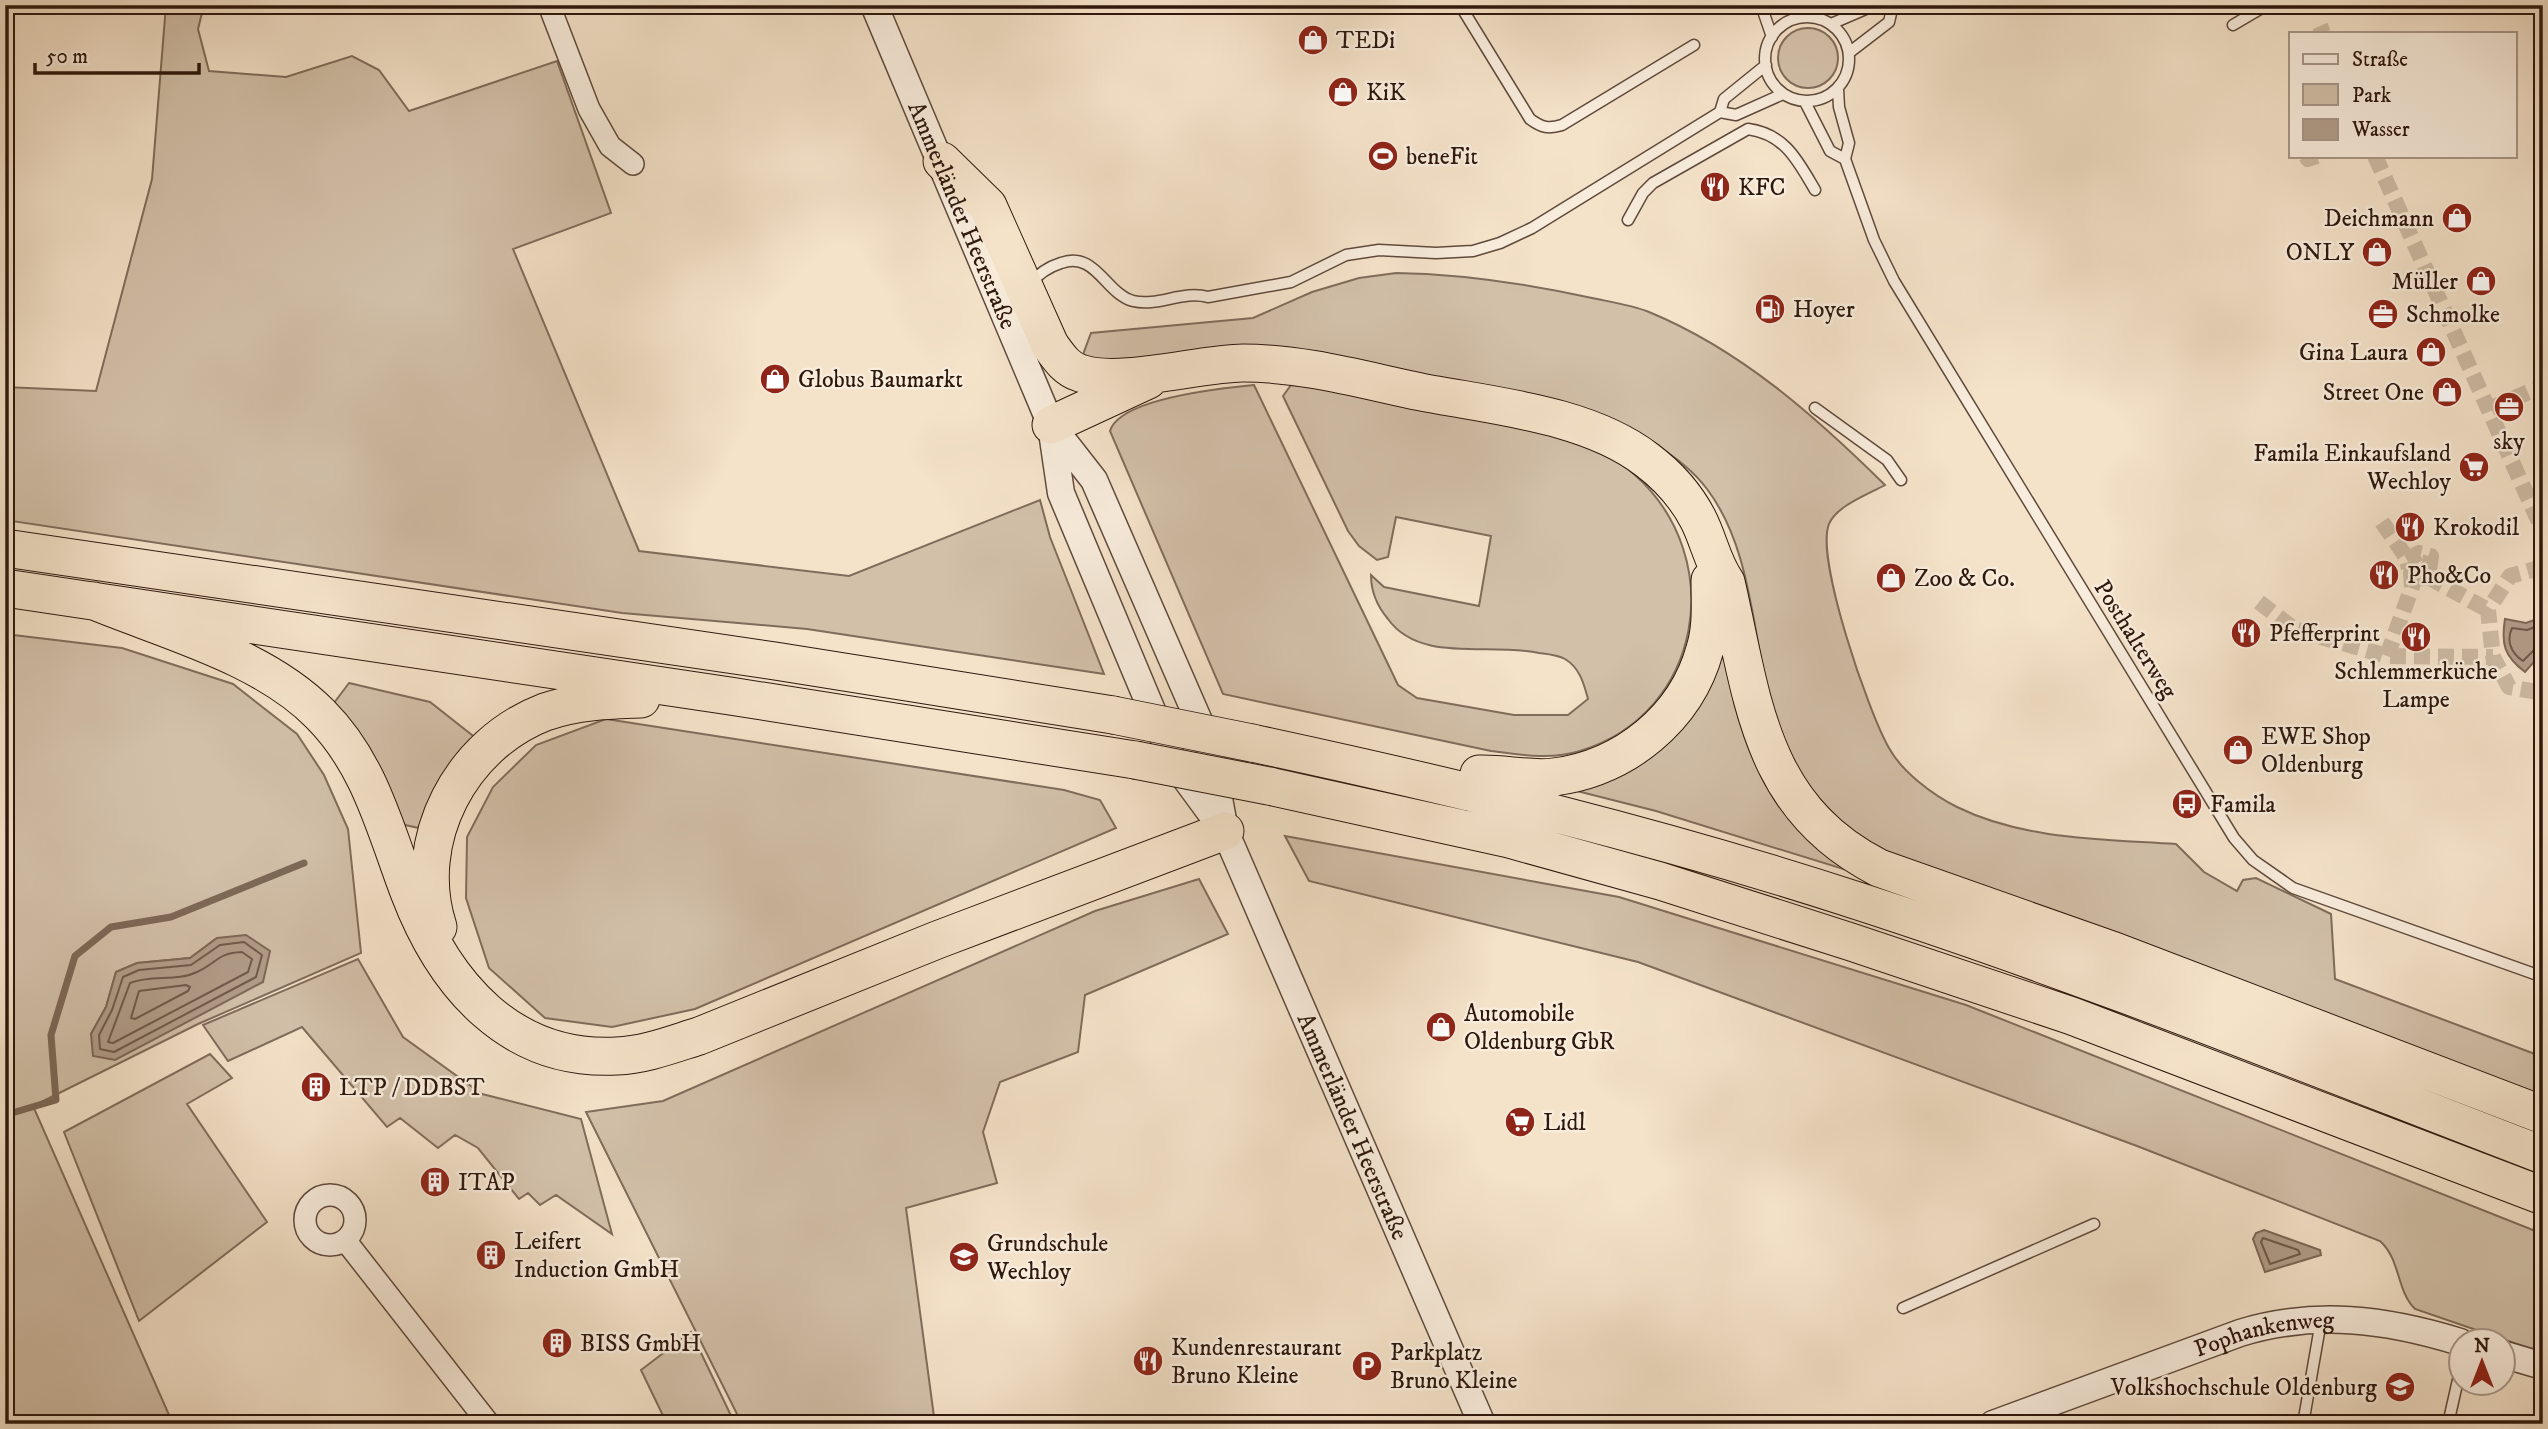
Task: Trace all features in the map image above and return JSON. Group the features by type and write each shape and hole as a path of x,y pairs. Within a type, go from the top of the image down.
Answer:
{"highway":[{"path":"942,161 988,206 1050,345 1064,364 1081,374 1104,376 1165,373 1242,363 1283,366 1433,394 1590,429 1633,450 1677,489 1699,520 1714,566 1726,582 1756,721 1773,762 1806,813 1846,850 1879,868 2117,952 2543,1115"},
{"path":"1051,425 1165,373"},
{"path":"5,548 775,661 1113,715 1410,776 1652,838 1859,901 2081,978 2543,1155"},
{"path":"1410,776 1492,773 1535,778 1557,776 1596,766 1645,740 1680,702 1701,664 1709,635 1709,582 1714,566"},
{"path":"5,588 730,696 1135,760 1269,786 1509,839 1660,881 2072,1016 2543,1196"},
{"path":"94,601 250,665 295,692 320,714 343,741 363,772 383,814 409,892 430,943 461,986 486,1013 525,1039 570,1055 618,1056 659,1049 1224,831"},
{"path":"461,986 434,915 431,878 435,835 450,795 475,758 504,733 546,712 594,701 730,696"}],"street":[{"path":"549,5 589,109 610,146 633,164"},
{"name":"Ammerländer Heerstraße","path":"874,5 1051,425 1061,493 1174,764 1224,831 1482,1424"},
{"name":"Ammerländer Heerstraße","path":"1051,425 1094,480 1209,744 1224,831"},
{"path":"345,1240 489,1424"},
{"name":"Pophankenweg","path":"1993,1424 2240,1333 2281,1322 2322,1318 2386,1322 2446,1338"},
{"path":"2516,1358 2543,1366"}],"lane":[{"path":"1460,5 1530,119 1551,129 1563,125 1694,45"},
{"path":"1761,5 1772,37"},
{"path":"1792,5 1802,17"},
{"path":"1831,24 1875,5"},
{"path":"1838,89 1828,97 1805,102 1783,94 1771,81 1766,65 1767,47 1772,37 1780,27 1802,17 1815,18 1831,24 1843,36 1850,52 1889,22 1893,5"},
{"path":"2233,25 2267,5"},
{"name":"Posthalterweg","path":"1850,52 1850,65 1838,89 1839,107 1849,143 1845,159 1874,240 1902,297 2234,838 2253,860 2293,888 2543,977"},
{"path":"1720,112 1724,99 1766,65"},
{"path":"1026,289 1042,271 1068,260 1081,261 1098,271 1121,295 1141,302 1196,293 1208,297 1271,288 1291,282 1310,270 1346,255 1378,250 1436,253 1473,251 1508,240 1720,112 1736,115 1783,94"},
{"name":"Posthalterweg","path":"1805,102 1830,151 1845,159"},
{"path":"1629,220 1643,193 1653,183 1748,130 1757,131 1789,147 1815,190"},
{"path":"1815,408 1887,460 1901,480"},
{"path":"1903,1308 2094,1224"},
{"path":"2303,1424 2322,1318"},
{"path":"2448,1424 2454,1398"}],"green space":[{"path":"166,5 204,5 198,29 209,71 286,77 352,56 379,70 409,111 557,61 611,213 513,249 639,551 849,576 1040,500 1050,537 1104,674 807,629 622,613 5,520 5,387 96,391 152,179"},
{"path":"1808,28 1825,33 1833,41 1838,58 1833,75 1825,83 1808,88 1791,83 1783,75 1778,58 1783,41 1791,33"},
{"path":"1396,273 1495,281 1544,288 1629,306 1683,328 1746,365 1832,434 1885,485 1838,512 1829,524 1827,542 1830,569 1846,636 1869,703 1889,748 1910,774 1948,802 1983,818 2036,832 2064,836 2176,844 2204,872 2237,891 2243,880 2256,878 2331,914 2335,979 2543,1057 2543,1099 1871,848 1833,813 1810,787 1791,759 1773,712 1746,579 1737,547 1724,517 1695,475 1682,463 1636,434 1587,412 1081,360 1091,333 1253,318 1312,292 1359,278"},
{"path":"1254,385 1398,685 1417,698 1514,715 1568,715 1588,699 1578,672 1562,658 1520,650 1437,647 1418,642 1402,633 1388,619 1375,599 1371,575 1384,587 1479,606 1491,536 1396,517 1388,557 1377,560 1359,546 1348,531 1283,396 1291,385 1346,391 1541,431 1592,447 1635,475 1664,509 1683,548 1691,589 1688,630 1676,669 1654,704 1621,732 1580,751 1536,756 1491,751 1223,694 1110,431 1118,420 1132,410 1152,403 1197,392"},
{"path":"5,634 122,648 233,684 297,734 324,775 348,829 361,953 198,1024 33,1106 173,1424 5,1424","holes":["217,938 91,1034 106,1007 116,972 137,963 190,958"]},
{"path":"1718,634 1743,703 1869,877 1656,811 1565,788 1597,774"},
{"path":"349,683 430,702 477,739 424,829 405,825 334,703"},
{"path":"606,719 1064,790 1100,800 1116,828 695,1009 612,1027 545,1018 489,968 466,898 467,837 493,787 536,745"},
{"path":"1285,836 1619,897 1966,1005 2543,1234 2543,1353 2516,1344 2516,1328 2470,1328 2415,1309 2404,1293 2392,1257 2380,1241 2137,1146 1638,962 1309,881"},
{"path":"1199,879 1228,934 1085,995 1078,1052 1000,1082 983,1132 997,1183 906,1208 935,1424 742,1424 586,1112 663,1101 1095,911"},
{"path":"358,959 403,1037 482,1094 581,1119 612,1234 556,1195 540,1205 528,1193 519,1199 478,1148 455,1135 438,1148 400,1118 387,1127 302,1027 228,1061 203,1025"},
{"path":"210,1054 232,1078 187,1104 267,1222 139,1321 64,1132"},
{"path":"691,1332 735,1424 667,1424 641,1370"}],"water":[{"path":"2543,617 2543,652 2525,672 2508,655 2503,636 2505,619 2526,623"},
{"path":"246,935 270,951 263,982 115,1060 93,1056 91,1034 106,1007 116,972 137,963 190,958 217,938"},
{"path":"2264,1230 2320,1250 2321,1255 2265,1272 2253,1239 2256,1233"}],"waterway":[{"path":"5,1115 56,1100 51,1035 75,956 111,927 171,917 304,863"}],"tunnel":[{"path":"2320,26 2323,32"},
{"path":"2307,158 2311,158"},
{"path":"2376,158 2543,531"},
{"path":"2491,408 2543,386"},
{"path":"2382,522 2406,557 2409,568"},
{"path":"2407,560 2419,553 2431,556 2428,577 2488,610"},
{"path":"2543,567 2510,576 2488,610 2493,657 2509,687 2543,693"},
{"path":"2387,656 2412,587 2411,573 2417,579 2428,577"},
{"path":"2259,602 2294,629 2387,656 2493,657"}],"place":[{"name":"TEDi","path":"1313,40"},
{"name":"KiK","path":"1343,92"},
{"name":"beneFit","path":"1383,156"},
{"name":"KFC","path":"1715,187"},
{"name":"Deichmann","path":"2457,218"},
{"name":"ONLY","path":"2377,252"},
{"name":"Müller","path":"2481,281"},
{"name":"Hoyer","path":"1770,309"},
{"name":"Schmolke","path":"2383,314"},
{"name":"Gina Laura","path":"2431,352"},
{"name":"Globus Baumarkt","path":"775,379"},
{"name":"Street One","path":"2447,392"},
{"name":"sky","path":"2509,407"},
{"name":"Famila Einkaufsland Wechloy","path":"2474,467"},
{"name":"Krokodil","path":"2410,527"},
{"name":"Pho&Co","path":"2384,575"},
{"name":"Zoo & Co.","path":"1891,578"},
{"name":"Pfefferprint","path":"2246,633"},
{"name":"Schlemmerküche Lampe","path":"2416,637"},
{"name":"EWE Shop Oldenburg","path":"2238,750"},
{"name":"Famila","path":"2187,804"},
{"name":"Automobile Oldenburg GbR","path":"1441,1027"},
{"name":"LTP / DDBST","path":"316,1087"},
{"name":"Lidl","path":"1520,1122"},
{"name":"ITAP","path":"435,1182"},
{"name":"Leifert Induction GmbH","path":"491,1255"},
{"name":"Grundschule Wechloy","path":"964,1257"},
{"name":"BISS GmbH","path":"557,1343"},
{"name":"Kundenrestaurant Bruno Kleine","path":"1148,1361"},
{"name":"Parkplatz Bruno Kleine","path":"1367,1366"},
{"name":"Volkshochschule Oldenburg","path":"2400,1387"}]}
